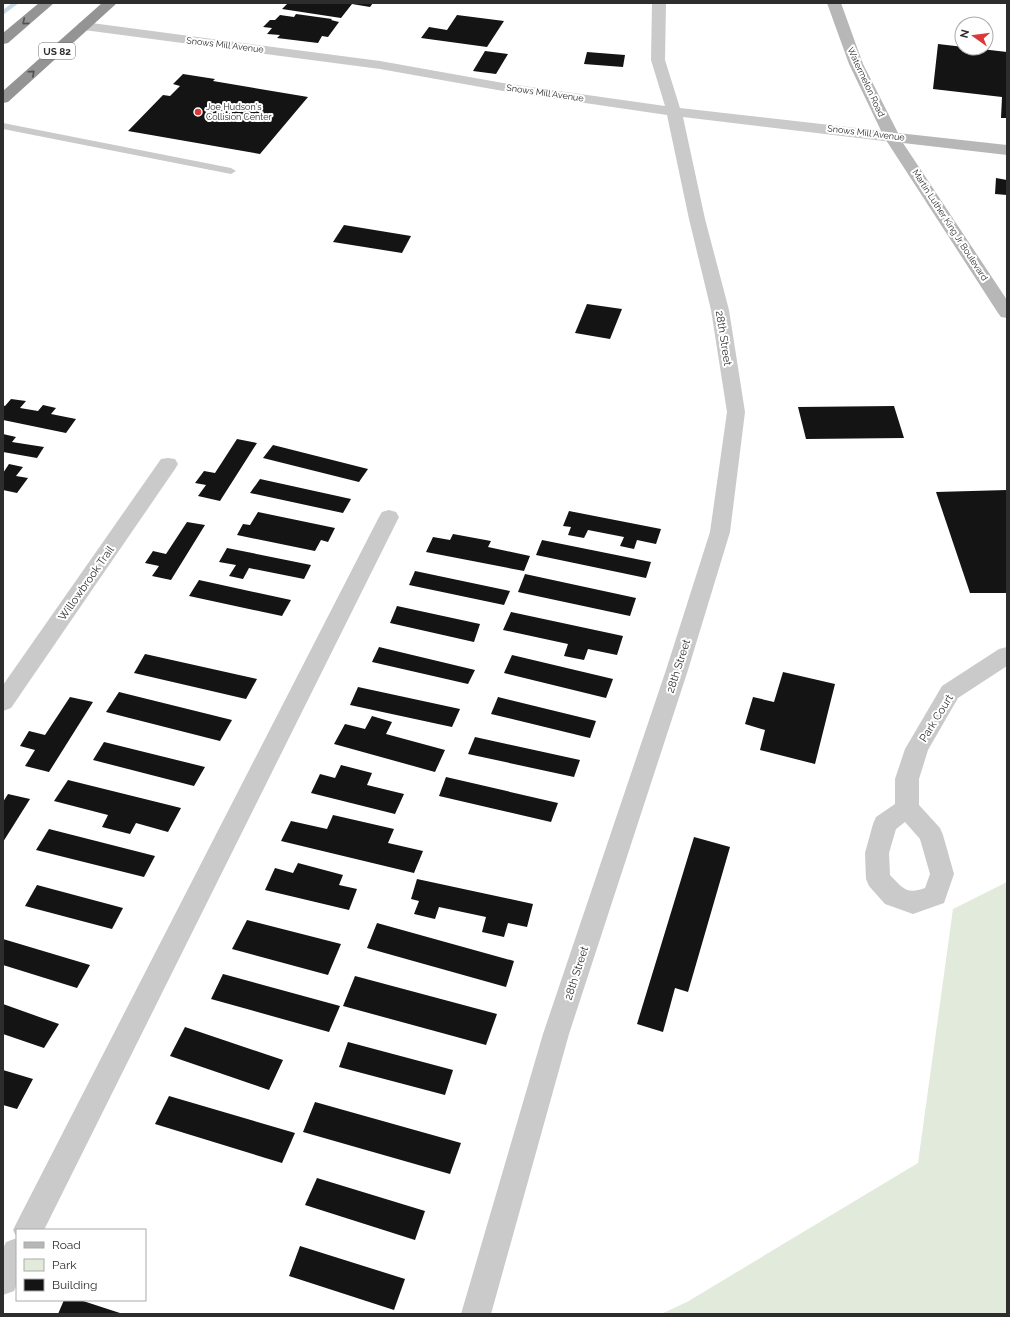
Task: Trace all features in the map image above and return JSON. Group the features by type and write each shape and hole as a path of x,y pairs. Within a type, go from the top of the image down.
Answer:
{"highway":[{"path":"3,40 47,3"},
{"name":"US 82","path":"3,99 110,3"}],"main road":[{"name":"Watermelon Road","path":"834,3 856,64 892,137"},
{"name":"Snows Mill Avenue","path":"892,137 1007,150"},
{"name":"Martin Luther King Jr Boulevard","path":"892,137 1007,313"}],"street":[{"name":"28th Street","path":"476,1314 556,1034 677,670 720,532 736,412 720,310 697,219 674,112 658,60 659,3"},
{"name":"Snows Mill Avenue","path":"84,26 380,65 503,87 674,112 892,137"},
{"name":"Willowbrook Trail","path":"3,702 168,464"},
{"path":"29,1229 389,517"},
{"name":"Park Court","path":"906,808 907,779 916,749 950,692 1007,655"},
{"path":"3,1280 16,1254"}],"lane":[{"path":"3,126 231,171"}],"green space":[{"path":"1007,882 1007,1314 661,1314 687,1302 918,1163 953,909"}],"building":[{"path":"288,3 373,3 370,7 352,4 341,18 282,9"},
{"path":"296,14 332,19 331,20 339,22 328,37 322,36 318,43 277,38 280,35 267,34 272,28 263,27 270,20 275,20 280,15 294,17"},
{"path":"457,15 504,21 487,47 421,38 429,27 447,30"},
{"path":"938,44 954,46 954,56 994,56 994,50 1007,52 1007,118 1001,118 1002,97 933,89"},
{"path":"485,51 508,54 496,74 473,71"},
{"path":"587,52 625,55 623,67 584,64"},
{"path":"183,74 215,79 213,81 308,97 260,154 128,131 163,95 170,96 180,86 173,84"},
{"path":"996,178 1007,180 1007,195 995,194"},
{"path":"344,225 411,236 402,253 333,242"},
{"path":"587,304 622,309 610,339 575,333"},
{"path":"11,399 26,401 20,408 38,411 43,405 56,408 51,414 76,419 66,433 3,420 3,405 5,406"},
{"path":"894,406 904,438 806,439 798,407"},
{"path":"3,434 16,437 12,442 44,447 37,458 3,452"},
{"path":"237,439 257,443 220,501 198,496 206,485 195,483 204,471 215,473"},
{"path":"273,445 368,469 359,482 263,458"},
{"path":"9,464 23,467 16,476 28,478 17,493 3,490 3,473"},
{"path":"260,479 351,499 343,513 250,493"},
{"path":"1007,490 1007,593 970,593 936,492"},
{"path":"569,511 661,529 656,544 637,540 634,549 620,546 624,537 588,530 584,538 568,535 571,527 563,526"},
{"path":"258,512 335,528 328,542 321,540 315,551 237,535 243,524 250,525"},
{"path":"187,522 205,525 171,580 152,576 159,566 145,563 153,551 166,554"},
{"path":"453,534 491,541 488,547 530,556 524,571 426,552 433,537 450,540"},
{"path":"542,540 651,562 646,578 536,555"},
{"path":"227,548 311,565 304,579 249,568 243,579 229,576 236,565 219,562"},
{"path":"415,571 510,591 504,605 409,585"},
{"path":"525,574 636,598 630,616 518,592"},
{"path":"199,580 291,600 282,616 189,596"},
{"path":"397,606 480,624 474,642 390,623"},
{"path":"511,612 623,636 617,655 588,649 584,660 564,656 568,644 503,630"},
{"path":"379,647 475,670 468,684 372,662"},
{"path":"145,654 257,679 246,699 134,673"},
{"path":"512,655 613,679 606,698 504,673"},
{"path":"783,672 835,684 815,764 760,750 765,730 745,724 753,697 774,702"},
{"path":"358,687 460,709 452,727 350,705"},
{"path":"119,692 232,720 220,741 106,712"},
{"path":"70,697 93,702 49,772 25,766 35,750 20,746 29,731 45,735"},
{"path":"498,697 596,721 590,738 491,714"},
{"path":"372,716 392,722 386,734 445,750 435,772 334,744 345,724 365,729"},
{"path":"475,737 580,760 574,777 468,754"},
{"path":"104,742 205,767 194,786 93,760"},
{"path":"341,765 372,773 367,785 404,794 395,814 311,793 320,774 335,778"},
{"path":"446,777 558,803 551,822 439,796"},
{"path":"68,780 181,808 168,832 136,823 130,834 102,827 108,815 54,801"},
{"path":"8,794 30,799 3,842 3,802"},
{"path":"333,815 394,829 388,843 423,851 414,873 281,841 291,821 327,829"},
{"path":"49,829 155,856 144,877 36,850"},
{"path":"694,837 730,847 688,992 675,988 663,1032 637,1024"},
{"path":"298,863 343,875 339,885 357,889 349,910 265,890 275,868 293,873"},
{"path":"417,879 533,904 527,927 508,923 504,937 482,932 486,917 439,907 435,919 414,914 419,901 411,899"},
{"path":"37,885 123,908 112,929 25,906"},
{"path":"247,920 341,944 328,975 232,949"},
{"path":"377,923 514,961 506,987 367,948"},
{"path":"3,939 90,965 77,988 3,965"},
{"path":"223,974 340,1006 329,1032 211,999"},
{"path":"355,976 497,1014 486,1045 343,1006"},
{"path":"3,1004 59,1024 44,1048 3,1034"},
{"path":"185,1027 283,1060 269,1090 170,1056"},
{"path":"348,1042 453,1070 445,1095 339,1067"},
{"path":"3,1070 33,1079 17,1109 3,1105"},
{"path":"169,1096 295,1133 282,1163 155,1124"},
{"path":"315,1102 461,1143 450,1174 303,1132"},
{"path":"317,1178 425,1211 415,1240 305,1205"},
{"path":"300,1246 405,1279 394,1310 289,1276"},
{"path":"64,1301 83,1301 123,1314 58,1314"}],"waterway":[{"path":"3,13 16,3"}],"place":[{"name":"Joe Hudson's Collision Center","path":"198,112"}]}
